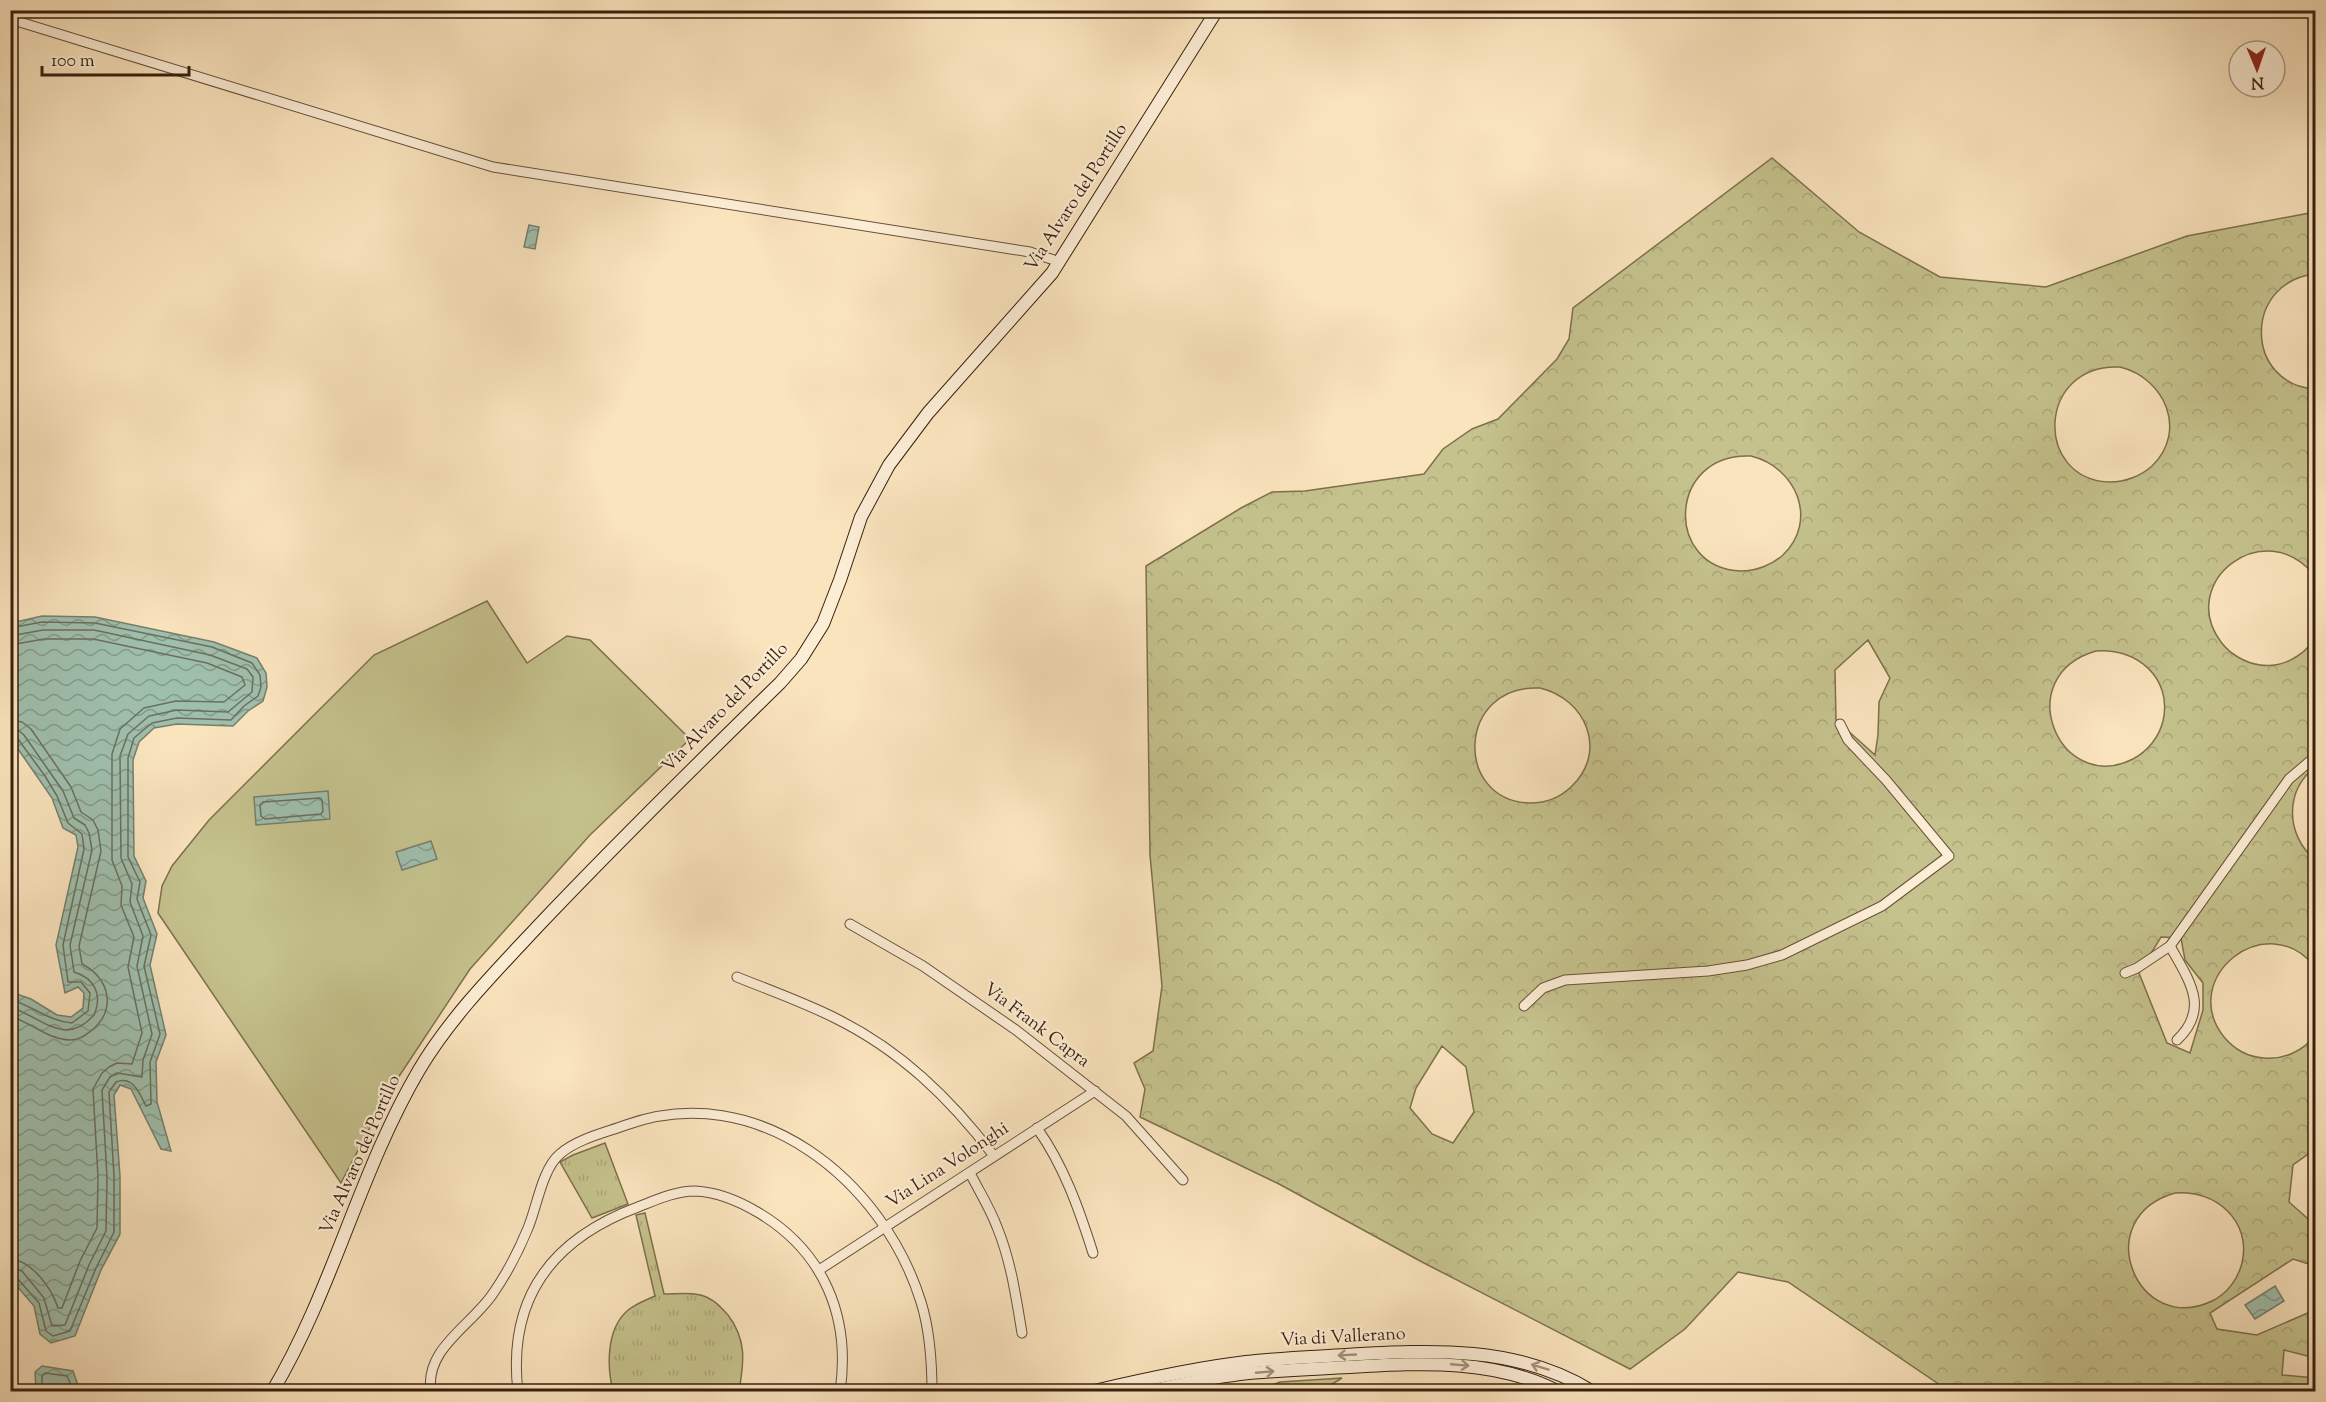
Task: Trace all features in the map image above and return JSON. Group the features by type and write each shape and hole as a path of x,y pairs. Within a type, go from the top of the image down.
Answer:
{"street":[{"name":"Via Alvaro del Portillo","path":"272,1392 312,1313 387,1130 433,1048 473,997 556,908 780,683 801,659 829,611 861,517 889,465 917,427 1060,262 1217,10"},
{"path":"10,20 493,167 1030,252 1060,262"},
{"path":"1524,1006 1543,988 1565,980 1708,971 1747,965 1782,955 1882,906 1949,856 1886,780 1848,740 1840,724"},
{"path":"2125,973 2137,968 2170,946 2289,779 2316,756"},
{"name":"Via Frank Capra","path":"849,924 902,953 970,997 1095,1091 1133,1123 1183,1180"},
{"path":"2170,946 2194,989 2193,1020 2188,1030 2177,1040"},
{"path":"737,977 834,1018 891,1051 943,1095 994,1156"},
{"name":"Via Lina Volonghi","path":"819,1270 1095,1091"},
{"path":"431,1392 430,1377 435,1361 494,1293 526,1233 553,1161 575,1145 626,1125 660,1115 699,1113 728,1117 764,1128 804,1147 836,1170 865,1198 886,1226 906,1264 924,1310 931,1354 932,1392"},
{"path":"1037,1128 1062,1170 1079,1209 1093,1253"},
{"path":"970,1173 1004,1245 1022,1333"},
{"path":"518,1392 516,1366 522,1319 528,1300 539,1280 559,1254 576,1238 597,1224 625,1211 683,1192 722,1195 750,1208 782,1229 798,1243 819,1270 834,1305 841,1332 843,1358 840,1392"},
{"name":"Via di Vallerano","path":"1090,1392 1247,1362 1433,1351 1479,1354 1525,1363 1562,1374 1593,1392"},
{"name":"Via di Vallerano","path":"1146,1392 1264,1371 1422,1363 1493,1369 1527,1378 1559,1392"}],"green space":[{"path":"1772,158 1859,232 1940,277 2046,287 2187,236 2315,212 2315,274 2291,281 2275,295 2265,313 2261,333 2265,353 2275,370 2292,383 2315,389 2315,576 2295,558 2273,551 2251,553 2232,563 2218,578 2210,598 2210,619 2221,642 2233,654 2260,665 2276,665 2291,660 2315,639 2315,767 2298,789 2292,814 2298,838 2315,860 2315,967 2295,950 2274,944 2253,947 2234,957 2219,973 2212,993 2212,1015 2224,1037 2232,1045 2247,1054 2258,1057 2286,1056 2305,1046 2315,1035 2315,1149 2293,1165 2289,1202 2315,1225 2315,1266 2293,1259 2210,1313 2217,1329 2257,1335 2310,1312 2315,1320 2315,1358 2284,1350 2282,1375 2315,1378 2315,1391 1949,1391 1788,1282 1738,1272 1685,1329 1630,1369 1422,1262 1279,1184 1140,1117 1145,1089 1134,1063 1153,1051 1162,986 1150,855 1146,566 1241,508 1272,492 1305,491 1424,474 1443,449 1472,429 1498,419 1557,359 1569,339 1573,308","holes":["2120,367 2136,373 2149,382 2166,407 2170,422 2169,437 2163,452 2152,466 2132,478 2110,482 2085,476 2067,463 2057,444 2055,422 2060,401 2073,383 2093,371","1751,456 1767,462 1780,471 1797,496 1801,511 1800,526 1794,541 1783,555 1764,567 1741,571 1716,565 1698,551 1688,532 1686,511 1691,490 1703,472 1724,460","1868,640 1890,678 1879,702 1875,755 1836,720 1835,670","2096,651 2125,654 2148,668 2157,679 2165,705 2159,733 2148,748 2133,759 2107,766 2084,761 2066,748 2054,728 2050,706 2055,684 2070,664","1540,688 1556,694 1569,703 1580,715 1587,728 1590,743 1589,757 1583,772 1572,786 1553,799 1530,803 1505,797 1487,784 1477,765 1475,743 1480,722 1493,704 1513,692","2161,937 2181,938 2185,960 2203,983 2203,1010 2190,1053 2167,1043 2139,973","1442,1046 1466,1067 1474,1112 1453,1143 1432,1134 1410,1108 1416,1088","2175,1193 2204,1196 2216,1202 2236,1221 2244,1248 2238,1275 2227,1290 2212,1301 2185,1308 2162,1303 2144,1289 2133,1270 2129,1248 2134,1225 2149,1206"]},
{"path":"487,601 527,663 567,636 590,640 690,739 590,835 470,969 388,1093 341,1183 158,913 162,886 172,866 209,820 374,655"},
{"path":"605,1143 628,1204 592,1218 560,1162"},
{"path":"645,1213 664,1294 705,1296 713,1300 734,1324 742,1351 739,1391 613,1391 609,1360 615,1328 627,1311 655,1296 636,1215"},
{"path":"1342,1378 1321,1391 1257,1391 1280,1382"}],"water":[{"path":"529,225 539,227 535,249 524,247"},
{"path":"42,616 95,617 214,642 257,658 266,673 267,687 263,701 248,711 233,726 177,724 154,728 139,742 133,760 134,856 146,881 143,898 157,934 150,965 166,1035 156,1062 157,1102 171,1151 161,1149 131,1089 120,1085 114,1095 120,1176 120,1234 101,1270 75,1336 51,1343 40,1334 34,1306 10,1278 11,992 31,999 57,1015 71,1017 83,1008 84,993 78,987 65,993 56,945 78,847 76,835 63,828 52,798 11,739 11,623"},
{"path":"328,791 330,819 256,825 254,797"},
{"path":"431,841 437,859 402,870 396,852"},
{"path":"2275,1286 2284,1301 2255,1319 2245,1305"},
{"path":"42,1366 73,1371 80,1391 36,1391 35,1372"}]}
